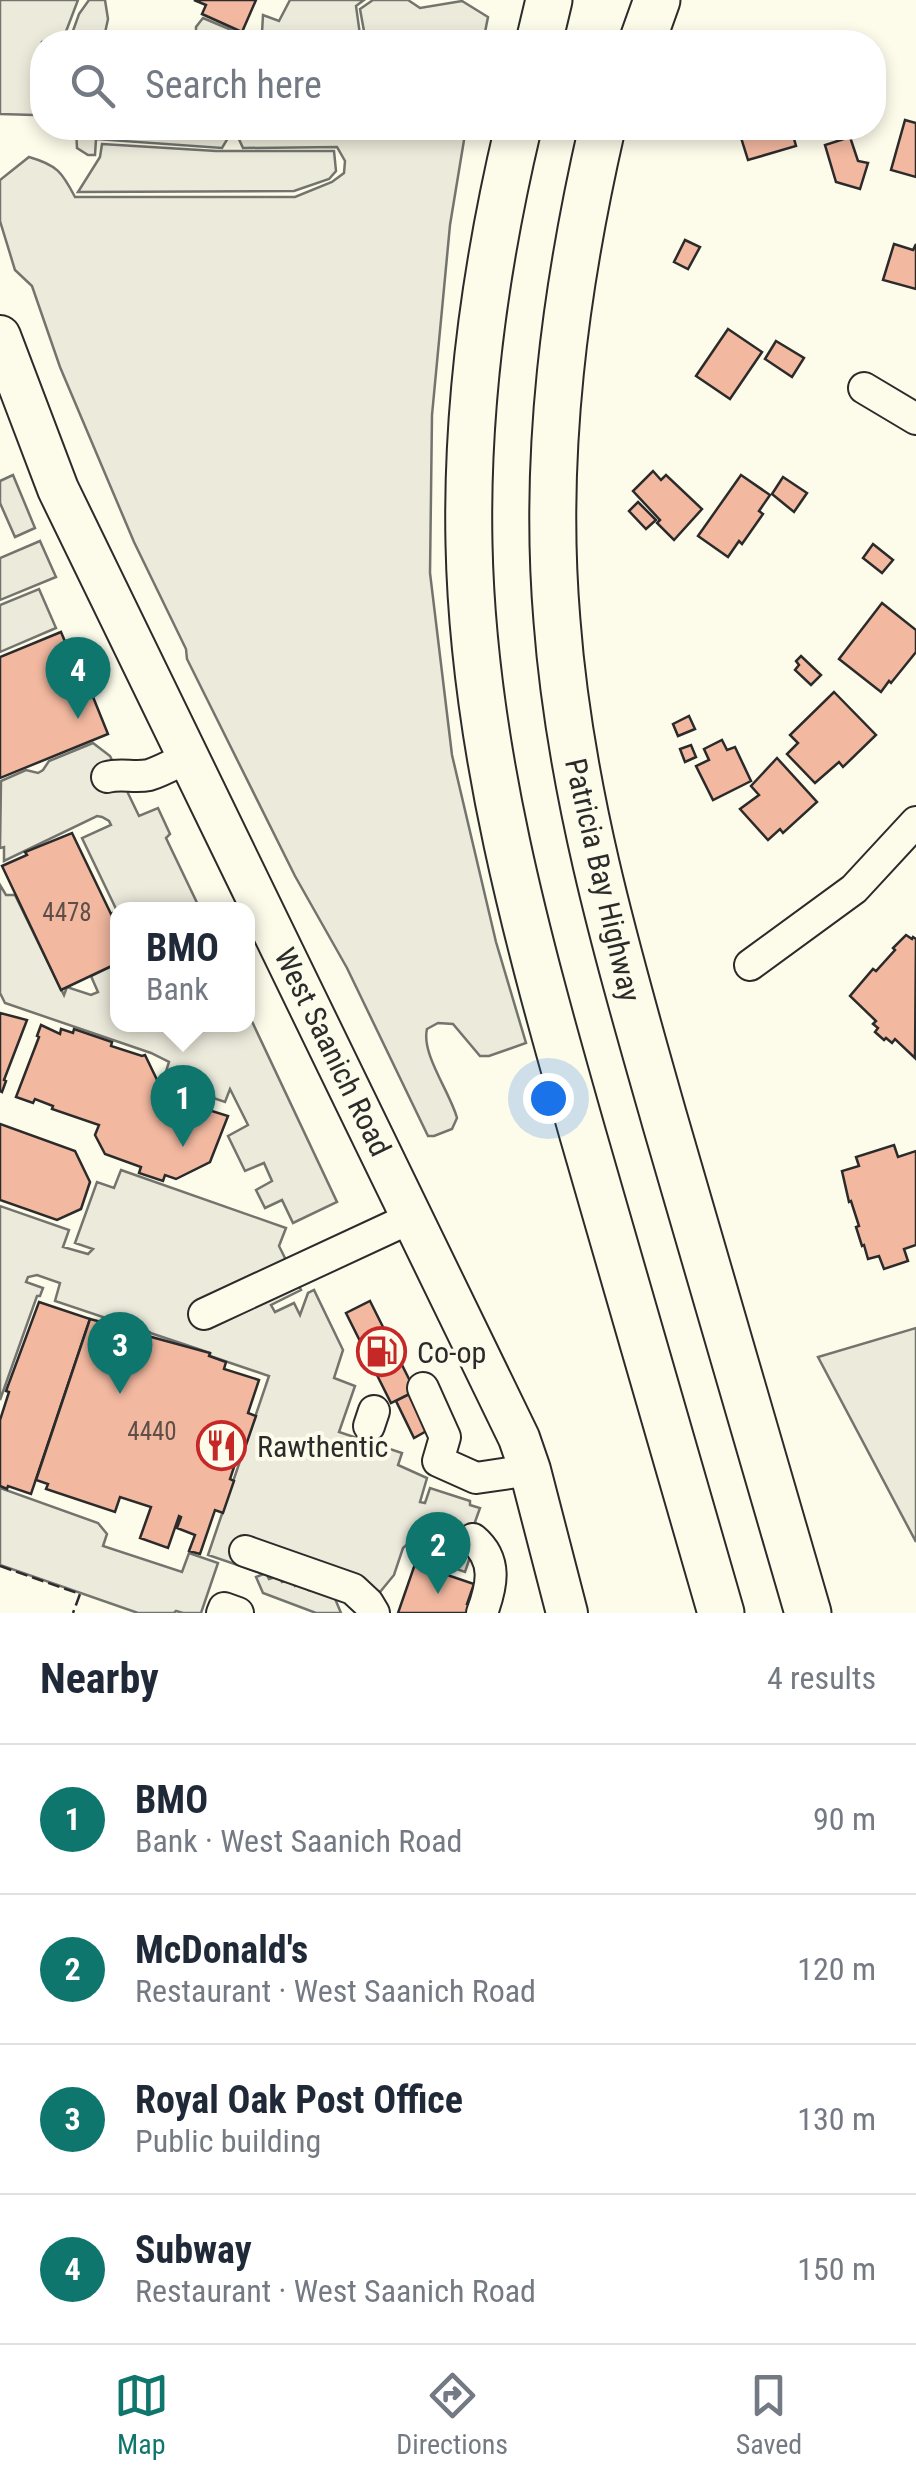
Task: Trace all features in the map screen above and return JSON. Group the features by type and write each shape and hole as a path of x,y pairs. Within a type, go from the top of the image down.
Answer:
{"highway":[{"path":"513,30 520,0"},
{"path":"541,30 549,0"},
{"path":"626,30 634,0"},
{"path":"646,30 657,0"},
{"path":"474,638 450,569 448,471 456,354 490,140"},
{"path":"516,140 488,284 469,457 468,546 486,736 541,989 721,1613"},
{"name":"Patricia Bay Highway","path":"599,140 567,304 555,427 556,602 568,733 618,954 809,1600"},
{"path":"588,188 606,140"}],"main road":[{"name":"West Saanich Road","path":"0,336 58,489 519,1438 567,1613"}],"street":[{"path":"864,388 916,419"},
{"path":"107,777 120,773 150,774 188,758"},
{"path":"750,965 854,889 916,822"},
{"path":"204,1314 332,1268 414,1216"},
{"path":"422,1388 446,1437 438,1460 476,1478 530,1470"},
{"path":"473,1539 486,1553 491,1572 482,1613"},
{"path":"244,1551 352,1589 374,1613"},
{"path":"222,1613 224,1608 238,1613"}],"shaded area":[{"path":"0,0 78,0 67,30 30,30 30,115 0,114"},
{"path":"89,0 105,0 106,30 73,30"},
{"path":"290,0 364,0 356,6 359,30 262,30 263,15 279,21"},
{"path":"373,0 408,0 420,8 462,1 488,17 485,30 364,30 360,9"},
{"path":"203,18 232,30 196,30"},
{"path":"77,140 96,140 95,155 77,148"},
{"path":"110,140 227,140 222,148"},
{"path":"239,140 464,140 450,225 432,415 430,573 452,755 496,942 526,1043 480,1056 453,1024 438,1023 427,1029 428,1050 457,1118 452,1129 434,1136 428,1136 347,968 295,876 187,659 186,649 134,542 60,367 32,286 15,270 0,221 0,180 29,157 58,171 75,197 295,197 344,173 345,161 337,147 243,148"},
{"path":"102,144 216,151 334,151 336,171 329,179 294,191 78,192 100,157"},
{"path":"13,475 35,528 15,537 0,503 0,481"},
{"path":"40,541 56,577 0,600 0,558"},
{"path":"39,589 56,628 0,652 0,605"},
{"path":"93,743 110,756 139,816 158,808 170,834 166,838 197,902 113,902 82,838 111,825 102,817 4,861 4,847 0,848 1,781 26,770 38,773 49,761"},
{"path":"0,885 6,895 15,895 64,995 67,987 91,995 98,992 91,976 110,967 110,1032 255,1032 255,1028 337,1202 293,1223 282,1200 265,1208 256,1190 272,1181 264,1163 245,1171 228,1136 248,1125 230,1089 225,1102 163,1081 169,1062 5,1003 0,993"},
{"path":"121,1170 286,1228 279,1246 301,1290 271,1305 275,1312 294,1303 300,1315 308,1293 314,1290 343,1350 334,1378 355,1386 339,1432 402,1453 398,1465 427,1478 420,1502 425,1503 430,1488 480,1508 475,1522 480,1528 465,1572 419,1556 424,1540 420,1538 403,1548 394,1575 380,1592 262,1551 255,1571 208,1555 269,1376 55,1301 60,1283 37,1275 28,1277 26,1282 43,1288 0,1400 0,1206 69,1230 63,1247 88,1254 93,1249 75,1243 97,1182 114,1188"},
{"path":"916,1328 916,1542 818,1357"},
{"path":"0,1488 98,1523 107,1534 103,1546 182,1572 189,1553 218,1563 201,1613 138,1613 0,1565"},
{"path":"266,1573 269,1579 291,1579 295,1586 305,1582 309,1590 318,1586 331,1589 341,1613 316,1613 263,1593 256,1577"}],"building":[{"path":"194,0 256,0 243,30 202,14 206,5"},
{"path":"905,120 916,123 916,177 891,170"},
{"path":"742,140 794,140 796,146 748,160"},
{"path":"851,140 858,161 868,163 860,189 836,182 825,145"},
{"path":"685,240 700,247 688,269 674,262"},
{"path":"894,244 913,250 916,244 916,289 883,280"},
{"path":"728,329 762,352 730,399 696,376"},
{"path":"776,341 804,358 792,377 765,359"},
{"path":"653,471 661,480 666,475 702,509 674,540 633,491"},
{"path":"741,475 770,495 759,511 763,514 728,557 698,536"},
{"path":"783,477 807,493 794,512 772,494"},
{"path":"638,502 656,520 646,529 629,511"},
{"path":"873,544 893,560 882,573 863,558"},
{"path":"882,603 916,630 916,652 881,692 839,659"},
{"path":"61,632 108,734 0,778 0,657"},
{"path":"801,656 821,675 811,685 795,670"},
{"path":"834,692 876,735 843,767 839,762 815,783 787,754 798,743 790,735"},
{"path":"689,716 695,729 678,736 673,724"},
{"path":"722,740 727,750 735,747 751,781 713,800 696,766 709,760 704,749"},
{"path":"691,745 696,757 685,762 680,749"},
{"path":"777,758 817,802 783,833 780,829 768,840 740,809 759,795 751,786"},
{"path":"72,833 110,912 110,967 61,990 2,866 27,855 25,852"},
{"path":"906,935 916,939 915,1058 895,1039 892,1043 875,1032 876,1021 850,996"},
{"path":"0,1013 27,1020 2,1092 0,1091"},
{"path":"41,1025 60,1034 61,1029 73,1033 74,1029 112,1042 111,1046 145,1055 167,1097 228,1116 210,1162 176,1179 165,1175 163,1181 139,1173 141,1167 105,1154 95,1135 99,1125 35,1099 33,1103 16,1097"},
{"path":"0,1124 75,1151 90,1182 81,1209 57,1220 0,1200"},
{"path":"894,1145 898,1157 916,1151 916,1245 904,1249 908,1261 884,1269 879,1256 868,1259 862,1246 842,1171 859,1166 856,1157"},
{"path":"370,1301 415,1391 391,1403 346,1313"},
{"path":"39,1302 90,1319 31,1494 0,1486 0,1420 9,1392 6,1391"},
{"path":"90,1319 116,1326 117,1322 149,1332 148,1336 210,1353 209,1356 226,1362 224,1369 259,1380 248,1413 256,1416 245,1448 241,1446 230,1479 234,1481 223,1513 215,1510 200,1554 189,1551 195,1535 177,1528 179,1516 168,1548 140,1538 151,1507 120,1497 115,1512 46,1489 48,1484 36,1480"},
{"path":"412,1393 430,1429 414,1438 396,1401"},
{"path":"415,1564 474,1584 467,1604 476,1608 475,1613 398,1613"}],"fence":[{"path":"0,1566 80,1594 73,1613"}],"place":[{"name":"Subway","path":"78,719"},
{"name":"BMO","path":"183,1147"},
{"name":"Co-op","path":"382,1352"},
{"name":"Royal Oak Post Office","path":"120,1394"},
{"name":"Rawthentic","path":"222,1446"},
{"name":"McDonald's","path":"438,1594"}]}
